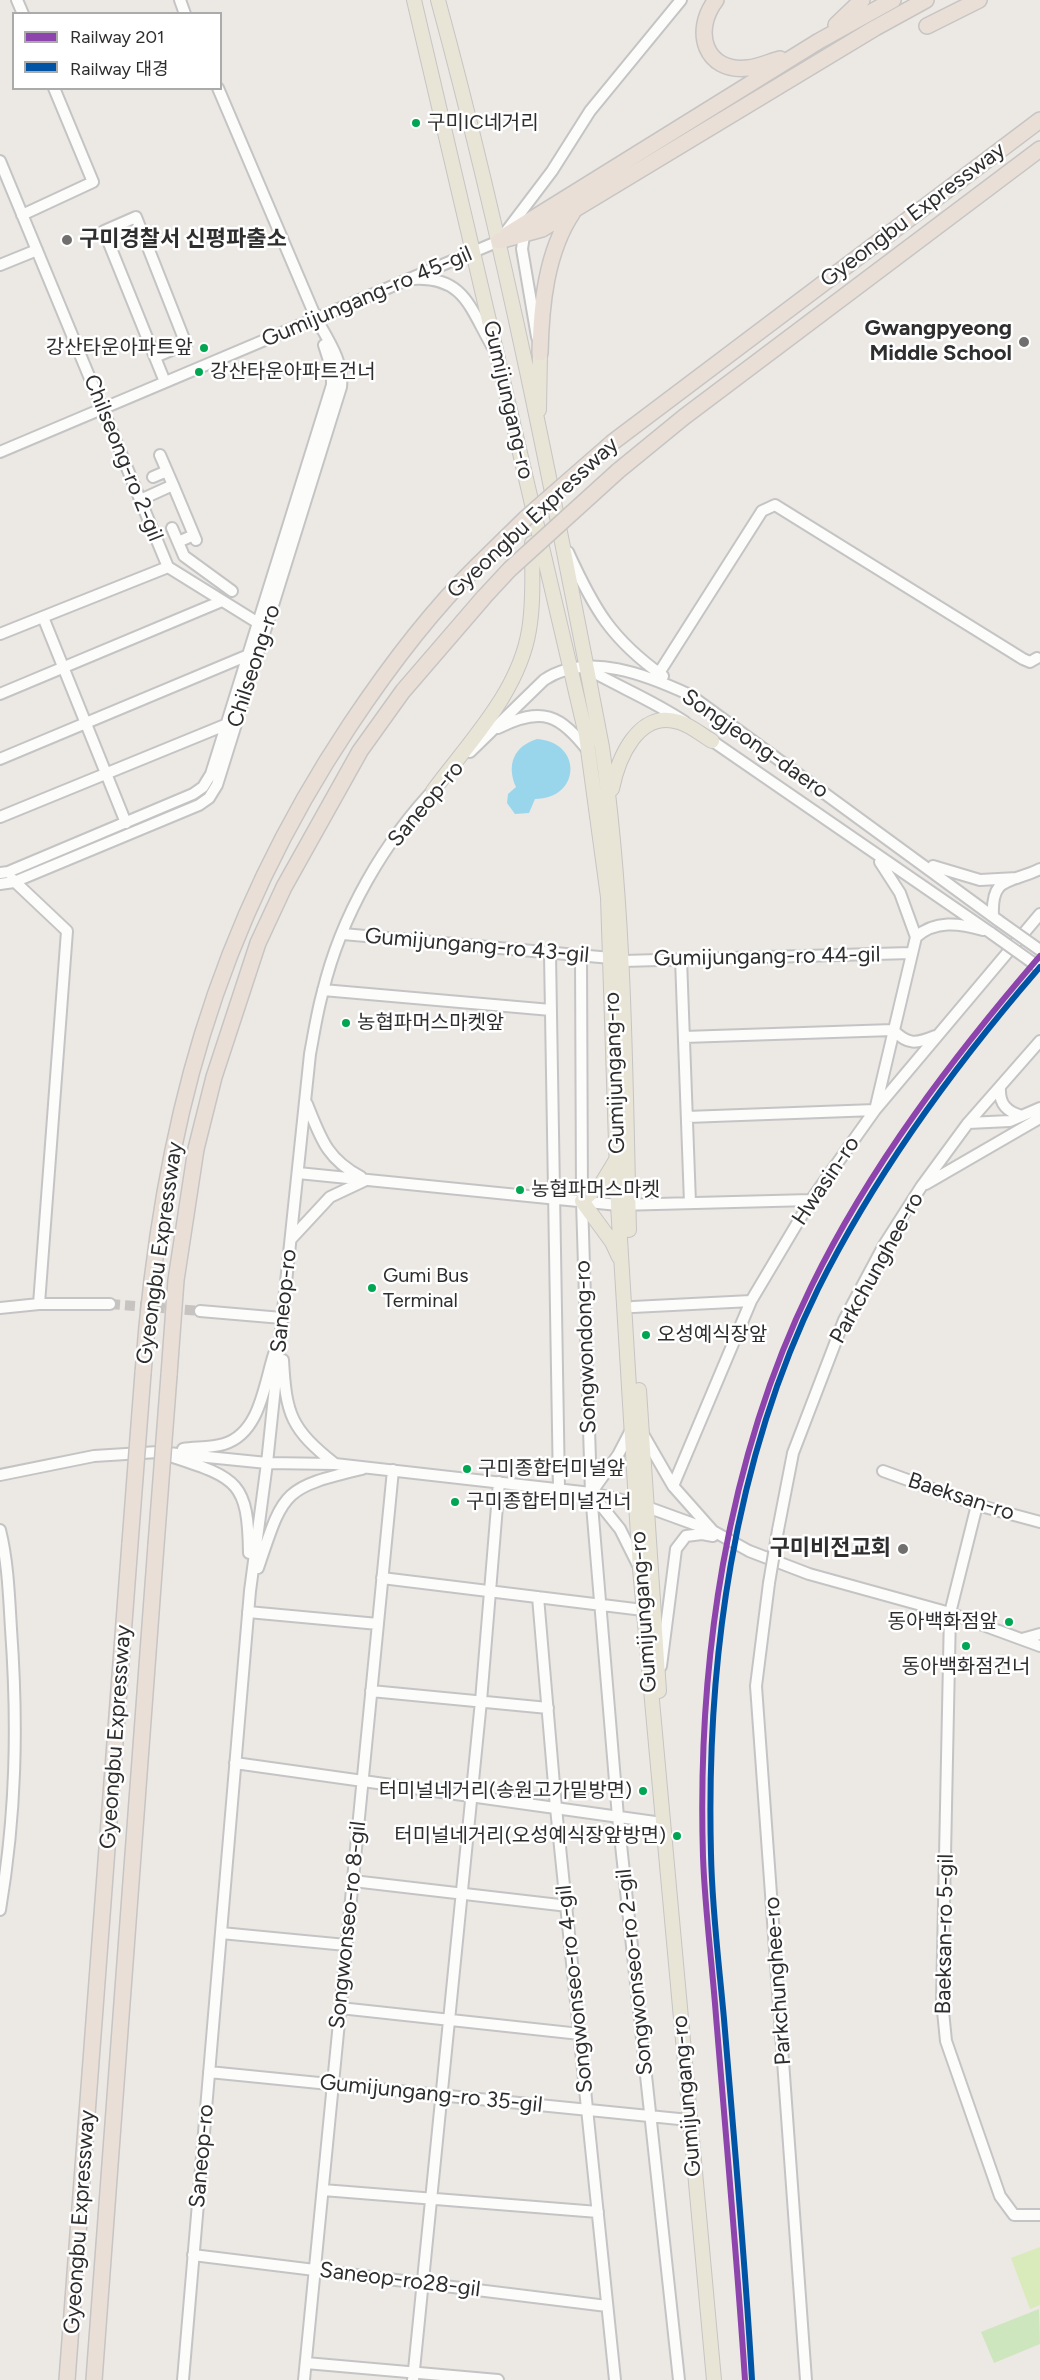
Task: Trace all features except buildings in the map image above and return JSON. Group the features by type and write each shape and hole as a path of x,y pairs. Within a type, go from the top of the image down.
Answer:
{"highway":[{"path":"716,0 705,20 702,37 709,52 726,66 747,68 797,54"},
{"path":"819,41 862,0"},
{"path":"499,241 526,227 797,54 893,0"},
{"path":"526,227 542,229 875,27 926,0"},
{"path":"927,26 979,0"},
{"name":"Gyeongbu Expressway","path":"67,2380 143,1373 155,1251 175,1136 198,1044 233,942 263,874 324,765 386,672 453,590 526,518 613,442 1040,120"},
{"name":"Gyeongbu Expressway","path":"94,2380 178,1259 196,1149 214,1077 258,943 284,887 360,751 403,691 518,561 618,471 684,417 1040,149"},
{"path":"540,353 545,290 558,238 576,209"}],"main road":[{"name":"Gumijungang-ro","path":"438,0 470,119 499,241 586,667 611,809 623,1205 622,1265 637,1431"},
{"name":"Gumijungang-ro","path":"414,1 589,752 617,960 617,1157 633,1307 641,1505 659,1687 691,2067 722,2380"},
{"path":"539,440 540,353"},
{"path":"433,790 504,696 522,655 529,632 532,596 532,502"},
{"path":"611,809 617,766 632,739 642,729 666,721 679,722 712,741"},
{"path":"617,1157 602,1183 582,1201 612,1242 622,1265"},
{"name":"Gumijungang-ro","path":"641,1505 640,1569 643,1610 714,2380"}],"street":[{"path":"499,241 552,171 590,111 681,0"},
{"path":"22,215 93,182 55,90"},
{"name":"Chilseong-ro","path":"0,884 14,882 199,806 209,798 217,785 262,625 341,387 342,374 219,90"},
{"name":"Chilseong-ro 2-gil","path":"0,161 168,567 262,625"},
{"path":"540,353 522,249 526,227 552,171"},
{"path":"155,357 186,344 136,217 104,231 165,382"},
{"name":"Gumijungang-ro 45-gil","path":"0,452 499,241"},
{"path":"0,265 37,250"},
{"path":"404,280 439,280 457,288 498,356"},
{"path":"160,455 195,538 178,542"},
{"path":"153,477 167,471"},
{"path":"140,500 173,485"},
{"path":"658,673 762,511 775,505 1023,659 1030,662 1039,658"},
{"path":"172,528 184,556 232,591"},
{"path":"558,532 603,621 635,655 690,695"},
{"name":"Chilseong-ro 2-gil","path":"0,634 168,567"},
{"path":"0,694 222,600"},
{"path":"43,617 126,823"},
{"name":"Chilseong-ro","path":"4,872 126,823 193,794 203,787 211,774 246,656 262,625"},
{"name":"Chilseong-ro","path":"0,759 246,656"},
{"name":"Saneop-ro","path":"183,2380 250,1591 267,1463 310,1054 323,990 343,934 374,869 433,790 544,680 555,673 586,667"},
{"name":"Songjeong-daero","path":"586,667 629,672 690,695 1040,950"},
{"name":"Songjeong-daero","path":"586,667 614,685 658,705 1040,968"},
{"path":"488,734 521,717 542,716 564,724 589,752"},
{"name":"Chilseong-ro","path":"0,817 225,725"},
{"path":"868,849 893,879 916,937"},
{"path":"914,858 946,872 980,880 1017,878"},
{"path":"996,918 992,896 997,888 1040,869"},
{"path":"4,872 67,932 39,1304"},
{"name":"Hwasin-ro","path":"673,1486 751,1301 811,1200 875,1110 1040,914"},
{"path":"687,1117 875,1110 916,937 927,927 938,925 970,926 992,933"},
{"name":"Gumijungang-ro 43-gil","path":"343,934 617,960"},
{"name":"Gumijungang-ro 44-gil","path":"617,960 911,953"},
{"name":"Songwondong-ro","path":"550,954 559,1488"},
{"name":"Songwondong-ro","path":"581,956 582,1201 591,1493"},
{"path":"681,959 690,1203"},
{"path":"323,990 551,1010"},
{"path":"684,1037 893,1030 907,1042 917,1044 938,1034"},
{"name":"Parkchunghee-ro","path":"806,2380 756,1686 778,1530 793,1453 844,1320 884,1245 921,1187 968,1123 1040,1041"},
{"path":"1000,1088 1004,1106 1010,1113 1024,1121"},
{"path":"306,1101 322,1141 332,1157 342,1167 367,1180"},
{"path":"921,1187 1024,1121 1040,1108"},
{"path":"968,1123 988,1128 1040,1118"},
{"path":"298,1173 623,1205 811,1200"},
{"path":"291,1239 330,1197 367,1180"},
{"path":"633,1307 751,1301"},
{"path":"0,1308 39,1304 110,1304"},
{"path":"200,1311 282,1324"},
{"path":"0,1475 94,1456 158,1452 227,1443 247,1429 256,1414 282,1324"},
{"path":"282,1324 288,1411 306,1438 335,1464"},
{"path":"591,1493 637,1431 673,1486 713,1531"},
{"path":"158,1452 267,1463 371,1467 591,1493 641,1505 713,1531 749,1551"},
{"path":"158,1452 222,1475 240,1491 248,1517 250,1591"},
{"path":"250,1591 277,1513 284,1501 310,1482 371,1467"},
{"name":"Songwonseo-ro 8-gil","path":"304,2380 393,1470"},
{"name":"Baeksan-ro","path":"883,1471 977,1505 1040,1522"},
{"path":"413,2376 481,1701 500,1482"},
{"path":"591,1493 620,1528 640,1569"},
{"name":"Songwonseo-ro 2-gil","path":"591,1493 618,1817 679,2380"},
{"path":"950,1613 977,1505"},
{"path":"0,1530 6,1560 15,1685 17,1767 13,1825 0,1910"},
{"path":"659,1687 673,1560 681,1541 686,1536 702,1534 809,1574 950,1613 1040,1646"},
{"path":"382,1578 643,1610"},
{"name":"Songwonseo-ro 4-gil","path":"538,1597 556,1808 615,2380"},
{"path":"248,1612 378,1624"},
{"name":"Baeksan-ro 5-gil","path":"950,1613 942,2001 946,2041 999,2196 1014,2215 1040,2215"},
{"path":"1022,1639 1040,1634"},
{"path":"1022,1639 1040,1654"},
{"path":"371,1691 548,1708"},
{"path":"235,1763 662,1823"},
{"path":"353,1881 567,1906"},
{"path":"221,1932 346,1945"},
{"path":"340,2007 580,2034"},
{"name":"Gumijungang-ro 35-gil","path":"209,2072 689,2120"},
{"path":"323,2190 597,2212"},
{"name":"Saneop-ro28-gil","path":"193,2255 607,2306"},
{"path":"306,2363 413,2376 498,2380"}],"green space":[{"path":"1040,2247 1040,2305 1030,2309 1011,2258"},
{"path":"1039,2309 1040,2344 994,2363 981,2332"}],"water":[{"path":"537,739 552,742 563,750 569,759 568,781 561,790 550,797 535,799 529,813 515,814 507,803 508,794 516,787 512,771 514,757 523,746"}],"tunnel":[{"path":"110,1304 200,1311"}],"rail line":[{"name":"201","path":"745,2380 703,1857 702,1784 705,1711 712,1638 723,1565 738,1493 757,1422 782,1354 811,1287 834,1242 859,1198 915,1114 976,1033 1040,956"},
{"name":"대경","path":"752,2380 739,2199 714,1916 711,1854 714,1709 720,1637 745,1493 765,1423 789,1355 818,1289 841,1246 891,1162 919,1121 978,1042 1040,967"}],"place":[{"name":"구미IC네거리","path":"416,123"},
{"name":"구미경찰서 신평파출소","path":"67,240"},
{"name":"Gwangpyeong Middle School","path":"1024,342"},
{"name":"강산타운아파트앞","path":"204,348"},
{"name":"강산타운아파트건너","path":"199,372"},
{"name":"농협파머스마켓앞","path":"346,1023"},
{"name":"농협파머스마켓","path":"520,1190"},
{"name":"Gumi Bus Terminal","path":"372,1288"},
{"name":"오성예식장앞","path":"646,1335"},
{"name":"구미종합터미널앞","path":"467,1469"},
{"name":"구미종합터미널건너","path":"455,1502"},
{"name":"구미비전교회","path":"903,1549"},
{"name":"동아백화점앞","path":"1009,1622"},
{"name":"동아백화점건너","path":"966,1646"},
{"name":"터미널네거리(송원고가밑방면)","path":"643,1791"},
{"name":"터미널네거리(오성예식장앞방면)","path":"677,1836"}]}
